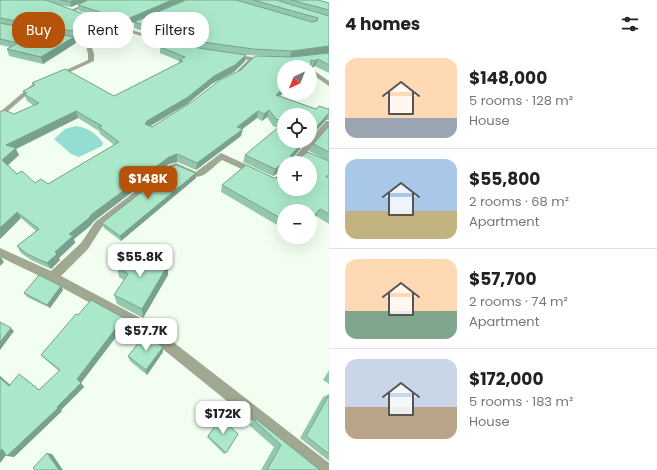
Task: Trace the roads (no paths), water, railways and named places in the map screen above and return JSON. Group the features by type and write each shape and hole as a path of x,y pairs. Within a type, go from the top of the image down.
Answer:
{"street":[{"path":"65,9 71,11 95,0"},
{"path":"284,0 275,4 291,8"},
{"path":"54,77 91,61 89,48"},
{"path":"228,55 255,59 237,74"},
{"path":"317,75 329,84"},
{"path":"0,116 36,84 42,82"},
{"path":"304,156 329,124"},
{"path":"52,277 64,268 95,234 98,225 173,167 180,167 195,175 199,174 221,156 274,182 277,181"},
{"path":"0,252 52,277 142,325 325,470"}],"water":[{"path":"76,126 84,128 98,136 103,143 102,146 79,157 71,154 54,139 65,129"}]}
